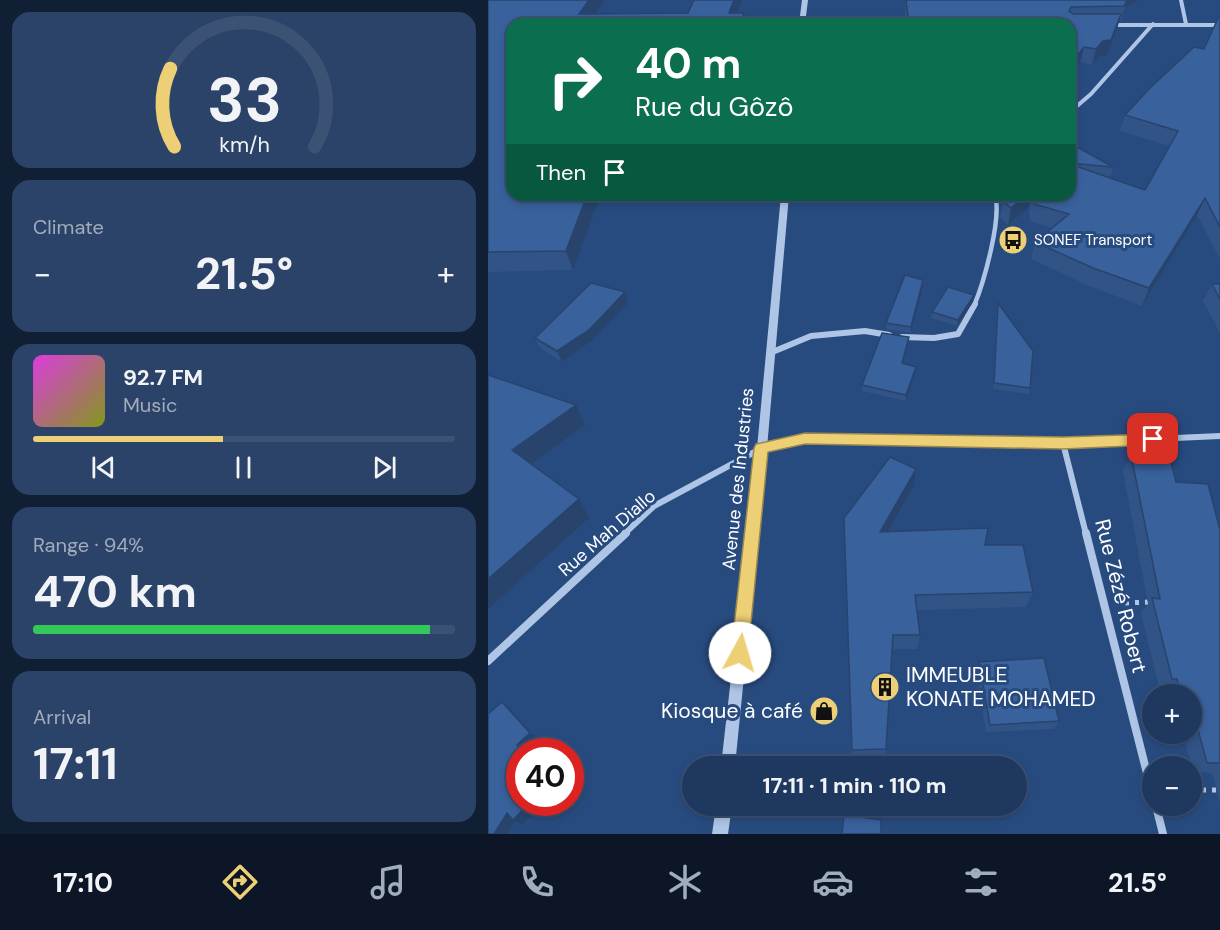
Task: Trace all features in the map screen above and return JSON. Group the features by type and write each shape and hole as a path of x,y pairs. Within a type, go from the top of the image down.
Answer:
{"street":[{"path":"803,18 805,0"},
{"path":"1181,0 1186,24"},
{"path":"1076,107 1091,94 1153,24"},
{"path":"1106,25 1220,25"},
{"name":"Avenue des Industries","path":"729,756 784,201"},
{"path":"770,354 811,336 865,331 907,338 934,338 958,334 977,304 998,205 997,201"},
{"name":"Rue Mah Diallo","path":"488,661 654,506 761,448 805,438 1063,443 1220,436"},
{"name":"Rue Zézé Robert","path":"1063,443 1143,756"},
{"path":"720,834 723,816"},
{"path":"1158,816 1163,834"}],"path":[{"path":"1104,603 1162,602"},
{"path":"1202,790 1220,789"}],"building":[{"path":"488,0 589,0 579,14 688,13 694,0 734,0 729,13 744,13 743,18 506,18 506,201 585,201 566,251 488,252"},
{"path":"906,0 1127,0 1124,6 1071,7 1069,11 1073,14 1121,14 1111,40 1103,41 1096,49 1084,47 1076,57 1076,18 908,18"},
{"path":"1220,14 1220,227 1205,198 1149,288 1093,268 1035,242 1069,214 1034,204 1034,201 1076,201 1076,166 1145,190 1178,131 1125,115 1194,47 1204,49"},
{"path":"1076,146 1113,167 1076,164"},
{"path":"1003,201 1020,201 1011,208"},
{"path":"905,275 923,280 911,327 886,323"},
{"path":"591,283 625,292 589,330 557,351 535,338"},
{"path":"1212,284 1220,284 1220,299"},
{"path":"948,287 974,295 958,320 932,312"},
{"path":"998,303 1033,351 1030,388 994,383"},
{"path":"882,333 909,337 902,363 916,367 906,395 862,385"},
{"path":"488,375 576,405 512,450 579,499 488,579"},
{"path":"1131,455 1170,458 1176,482 1208,484 1220,530 1220,763 1207,763 1202,744 1202,684 1178,684 1177,679 1172,679 1152,598 1160,599"},
{"path":"890,457 916,469 880,532 988,528 985,545 1023,545 1033,592 915,595 920,635 893,635 886,749 852,750 844,518"},
{"path":"1044,658 1059,721 990,725 979,662"},
{"path":"502,702 530,733 525,738 506,738 506,815 494,834 488,834 488,714"},
{"path":"844,816 881,820 881,834 842,834"}],"place":[{"name":"SONEF Transport","path":"1013,240"},
{"name":"IMMEUBLE KONATE MOHAMED","path":"885,687"},
{"name":"Kiosque à café","path":"824,711"}],"route":[{"path":"740,653 761,448 805,438 1063,443 1153,439"}]}
